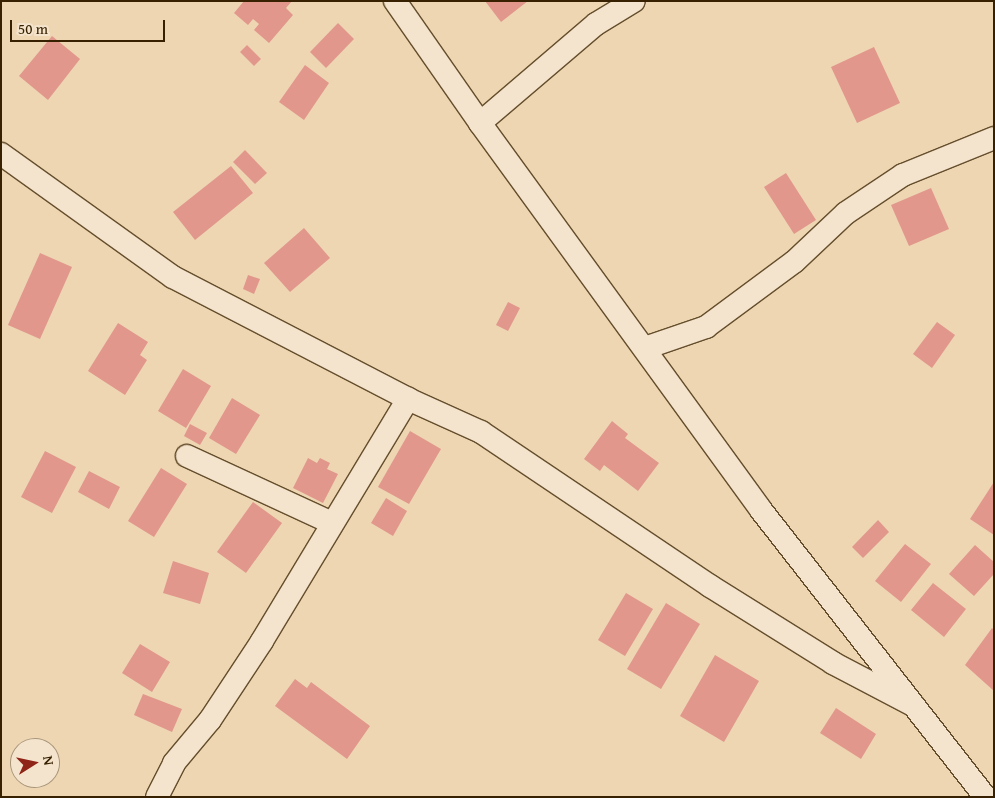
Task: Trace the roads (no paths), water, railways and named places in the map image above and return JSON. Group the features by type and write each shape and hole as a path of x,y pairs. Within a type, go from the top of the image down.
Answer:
{"street":[{"path":"395,1 480,123 761,510 985,797"},
{"path":"480,123 596,24 634,1"},
{"path":"645,348 706,327 794,262 846,213 903,175 994,138"},
{"path":"1,154 173,277 408,398 481,432 718,591 832,663 913,705"},
{"path":"157,797 174,763 210,720 262,641 408,398"},
{"path":"188,456 332,523"}]}
